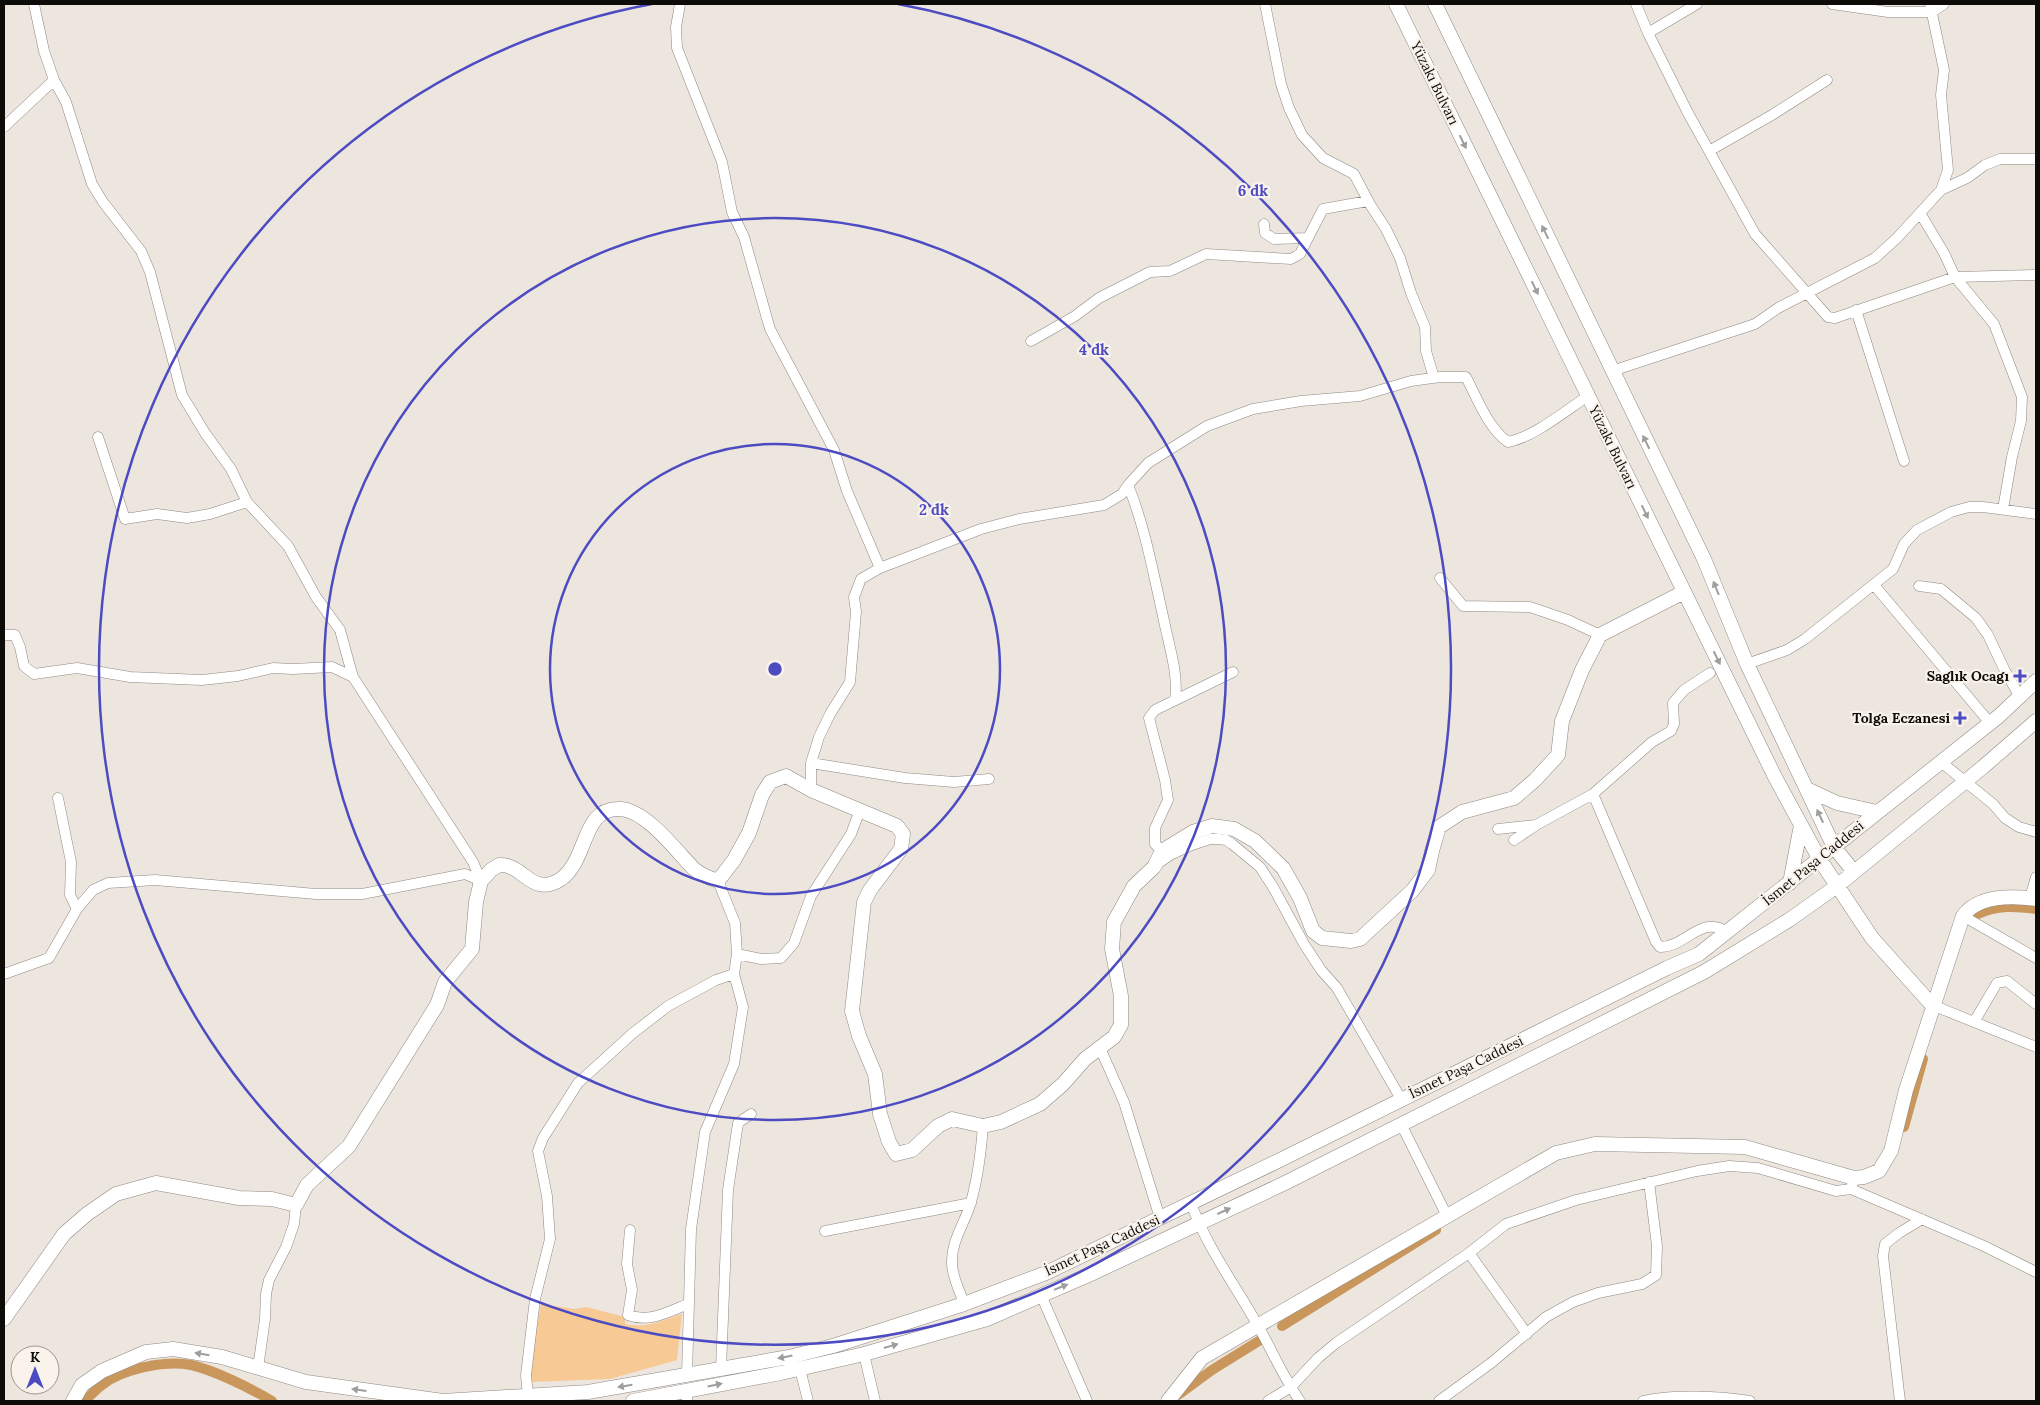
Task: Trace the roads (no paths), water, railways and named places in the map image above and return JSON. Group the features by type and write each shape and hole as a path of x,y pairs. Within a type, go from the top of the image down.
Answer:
{"main road":[{"name":"Yüzakı Bulvarı","path":"1396,4 1775,777 1820,860 1872,938 1932,1005"},
{"path":"1435,4 1704,559 1747,664 1834,847 1854,872"},
{"path":"4,1319 64,1234 87,1214 116,1194 156,1182 239,1198 272,1199 296,1205 308,1185 349,1146 437,1005 445,982 472,949 476,902 481,881 498,864 510,866 539,884 554,883 567,874 579,856 591,823 602,812 622,809 635,814 655,828 703,876 718,881 734,860 749,833 762,795 770,782 786,776 811,790 897,826 903,834 901,849 870,890 864,902 852,1011 859,1036 875,1074 880,1114 889,1142 896,1154 912,1150 938,1126 952,1119 983,1126 1002,1122 1040,1104 1086,1059 1114,1037 1121,1025 1121,996 1112,949 1114,922 1134,886 1154,867 1162,851 1194,832 1212,826 1234,829 1255,841 1282,868 1300,898 1313,931 1322,938 1351,941 1360,939 1412,891 1428,870 1439,827 1462,812 1514,798 1535,780 1558,755 1562,721 1582,670 1600,635 1684,592"},
{"name":"İsmet Paşa Caddesi","path":"73,1401 82,1385 102,1371 146,1352 173,1349 222,1357 306,1382 444,1401 492,1400 588,1392 789,1357 833,1346 964,1304 1046,1272 1160,1218 1699,954 1820,860 2035,686"},
{"path":"633,1401 687,1396 864,1354 987,1319 1093,1274 1283,1184 1662,995 1704,972 1789,920 1837,886 2036,721"},
{"path":"1807,788 1837,803 1877,812"},
{"path":"1790,883 1801,825"},
{"path":"1173,1400 1202,1358 1556,1153 1595,1144 1745,1147 1853,1183 1879,1171 1891,1151 1906,1090 1932,1005 1963,916 1968,909 1993,899 2033,898"}],"street":[{"path":"34,4 44,51 54,80 66,102 92,184 102,202 141,252 150,272 182,395 205,434 231,469 247,502 288,546 316,598 340,630 352,677 468,853 481,881"},
{"path":"680,4 676,28 677,48 722,162 732,212 744,237 770,329 834,450 847,492 880,568"},
{"path":"1265,4 1281,84 1289,108 1302,135 1323,158 1354,174 1368,201 1386,228 1400,258 1411,293 1425,326 1426,351 1434,378"},
{"path":"1636,4 1648,33 1709,151 1755,234 1828,317 1835,318 1956,278 2036,274"},
{"path":"1648,33 1697,4"},
{"path":"1832,4 1888,12 1931,8 1944,4"},
{"path":"1931,8 1944,70 1941,95 1948,170 1941,190"},
{"path":"4,127 54,80"},
{"path":"1709,151 1772,115 1827,80"},
{"path":"1612,371 1755,324 1778,308 1875,258 1897,238 1941,190 1967,178 1985,165 2000,159 2036,159"},
{"path":"1031,341 1075,316 1098,298 1150,272 1170,271 1206,254 1291,259 1300,254 1323,209 1368,201"},
{"path":"1920,213 1944,253 1956,278 1994,324 2022,397 2021,421 2012,457 2003,509"},
{"path":"1264,224 1265,233 1274,239 1308,238"},
{"path":"1856,310 1904,461"},
{"path":"811,790 811,763 830,714 850,682 856,612 854,598 861,580 880,568 981,529 1019,519 1104,505 1122,494 1148,464 1207,426 1253,409 1300,401 1360,396 1411,381 1466,377 1499,436 1508,442 1518,440 1538,429 1588,396"},
{"path":"98,437 125,520 157,514 187,518 210,514 247,502"},
{"path":"1128,485 1136,505 1160,602 1177,688 1175,700"},
{"path":"1747,664 1787,650 1805,639 1893,569 1904,544 1917,530 1950,512 1969,507 2003,509 2036,514"},
{"path":"1440,578 1463,606 1530,607 1568,620 1600,635"},
{"path":"1874,585 1990,724"},
{"path":"1919,586 1941,589 1976,618 1988,635 2020,697"},
{"path":"4,625 15,635 24,666 34,674 77,668 130,677 202,680 238,676 273,668 332,667 352,677"},
{"path":"4,635 15,635"},
{"path":"1162,851 1155,844 1155,828 1168,800 1165,780 1149,718 1155,710 1233,672"},
{"path":"1514,840 1536,825 1593,794 1652,742 1671,731 1674,724 1672,703 1684,690 1710,673"},
{"path":"1941,762 1993,804 2005,818 2019,827 2036,832"},
{"path":"811,763 905,778 954,782 989,779"},
{"path":"1593,794 1656,942 1660,947 1679,943 1700,929 1709,926 1719,926 1727,932"},
{"path":"58,798 71,862 70,895 78,909"},
{"path":"736,954 761,959 781,958 794,943 810,896 851,834 860,810"},
{"path":"1498,829 1536,825"},
{"path":"1154,867 1170,855 1192,845 1210,839 1218,839 1226,840 1260,867 1304,944 1337,988 1401,1099"},
{"path":"4,974 49,958 78,909 92,890 108,883 155,880 316,894 362,894 465,874 481,881"},
{"path":"2033,898 2036,876"},
{"path":"687,1375 691,1229 705,1132 734,1064 743,1007 734,974 736,954 735,923 718,881"},
{"path":"1963,916 2036,958"},
{"path":"528,1396 526,1375 535,1300 550,1239 547,1196 538,1151 543,1138 578,1083 633,1033 668,1006 716,980 734,974"},
{"path":"1974,1022 1997,982 2007,982 2036,1004"},
{"path":"1932,1005 2036,1047"},
{"path":"1100,1048 1124,1102 1160,1218"},
{"path":"721,1369 728,1190 738,1123 751,1114"},
{"path":"1401,1124 1446,1216"},
{"path":"964,1304 953,1274 952,1254 958,1232 971,1204 981,1162 983,1126"},
{"path":"1268,1401 1291,1388 1318,1358 1336,1343 1468,1253 1506,1224 1576,1200 1697,1171 1729,1166 1758,1168 1836,1191 1853,1183 1922,1219 1984,1246 2036,1272"},
{"path":"1439,1401 1527,1334 1546,1317 1573,1302 1598,1293 1642,1284 1656,1275 1657,1246 1649,1182"},
{"path":"1191,1203 1198,1223 1300,1401"},
{"path":"825,1232 919,1212 971,1204"},
{"path":"258,1368 269,1280 286,1247 294,1224 296,1205"},
{"path":"1900,1401 1883,1256 1885,1244 1922,1219"},
{"path":"630,1230 627,1264 632,1290 628,1315 638,1319 655,1317 688,1304"},
{"path":"1468,1253 1527,1334"},
{"path":"1041,1295 1086,1401"},
{"path":"864,1354 875,1401"},
{"path":"800,1368 808,1401"},
{"path":"1643,1401 1658,1397 1732,1398 1750,1401"}],"waterway":[{"path":"1978,914 2006,907 2036,909"},
{"path":"1904,1127 1923,1059"},
{"path":"1282,1326 1436,1230"},
{"path":"1178,1395 1212,1370 1262,1339"},
{"path":"85,1401 110,1379 121,1374 144,1367 169,1364 191,1365 211,1371 272,1401"}],"place":[{"name":"Saglık Ocagı","path":"2020,676"},
{"name":"Tolga Eczanesi","path":"1960,718"}]}
